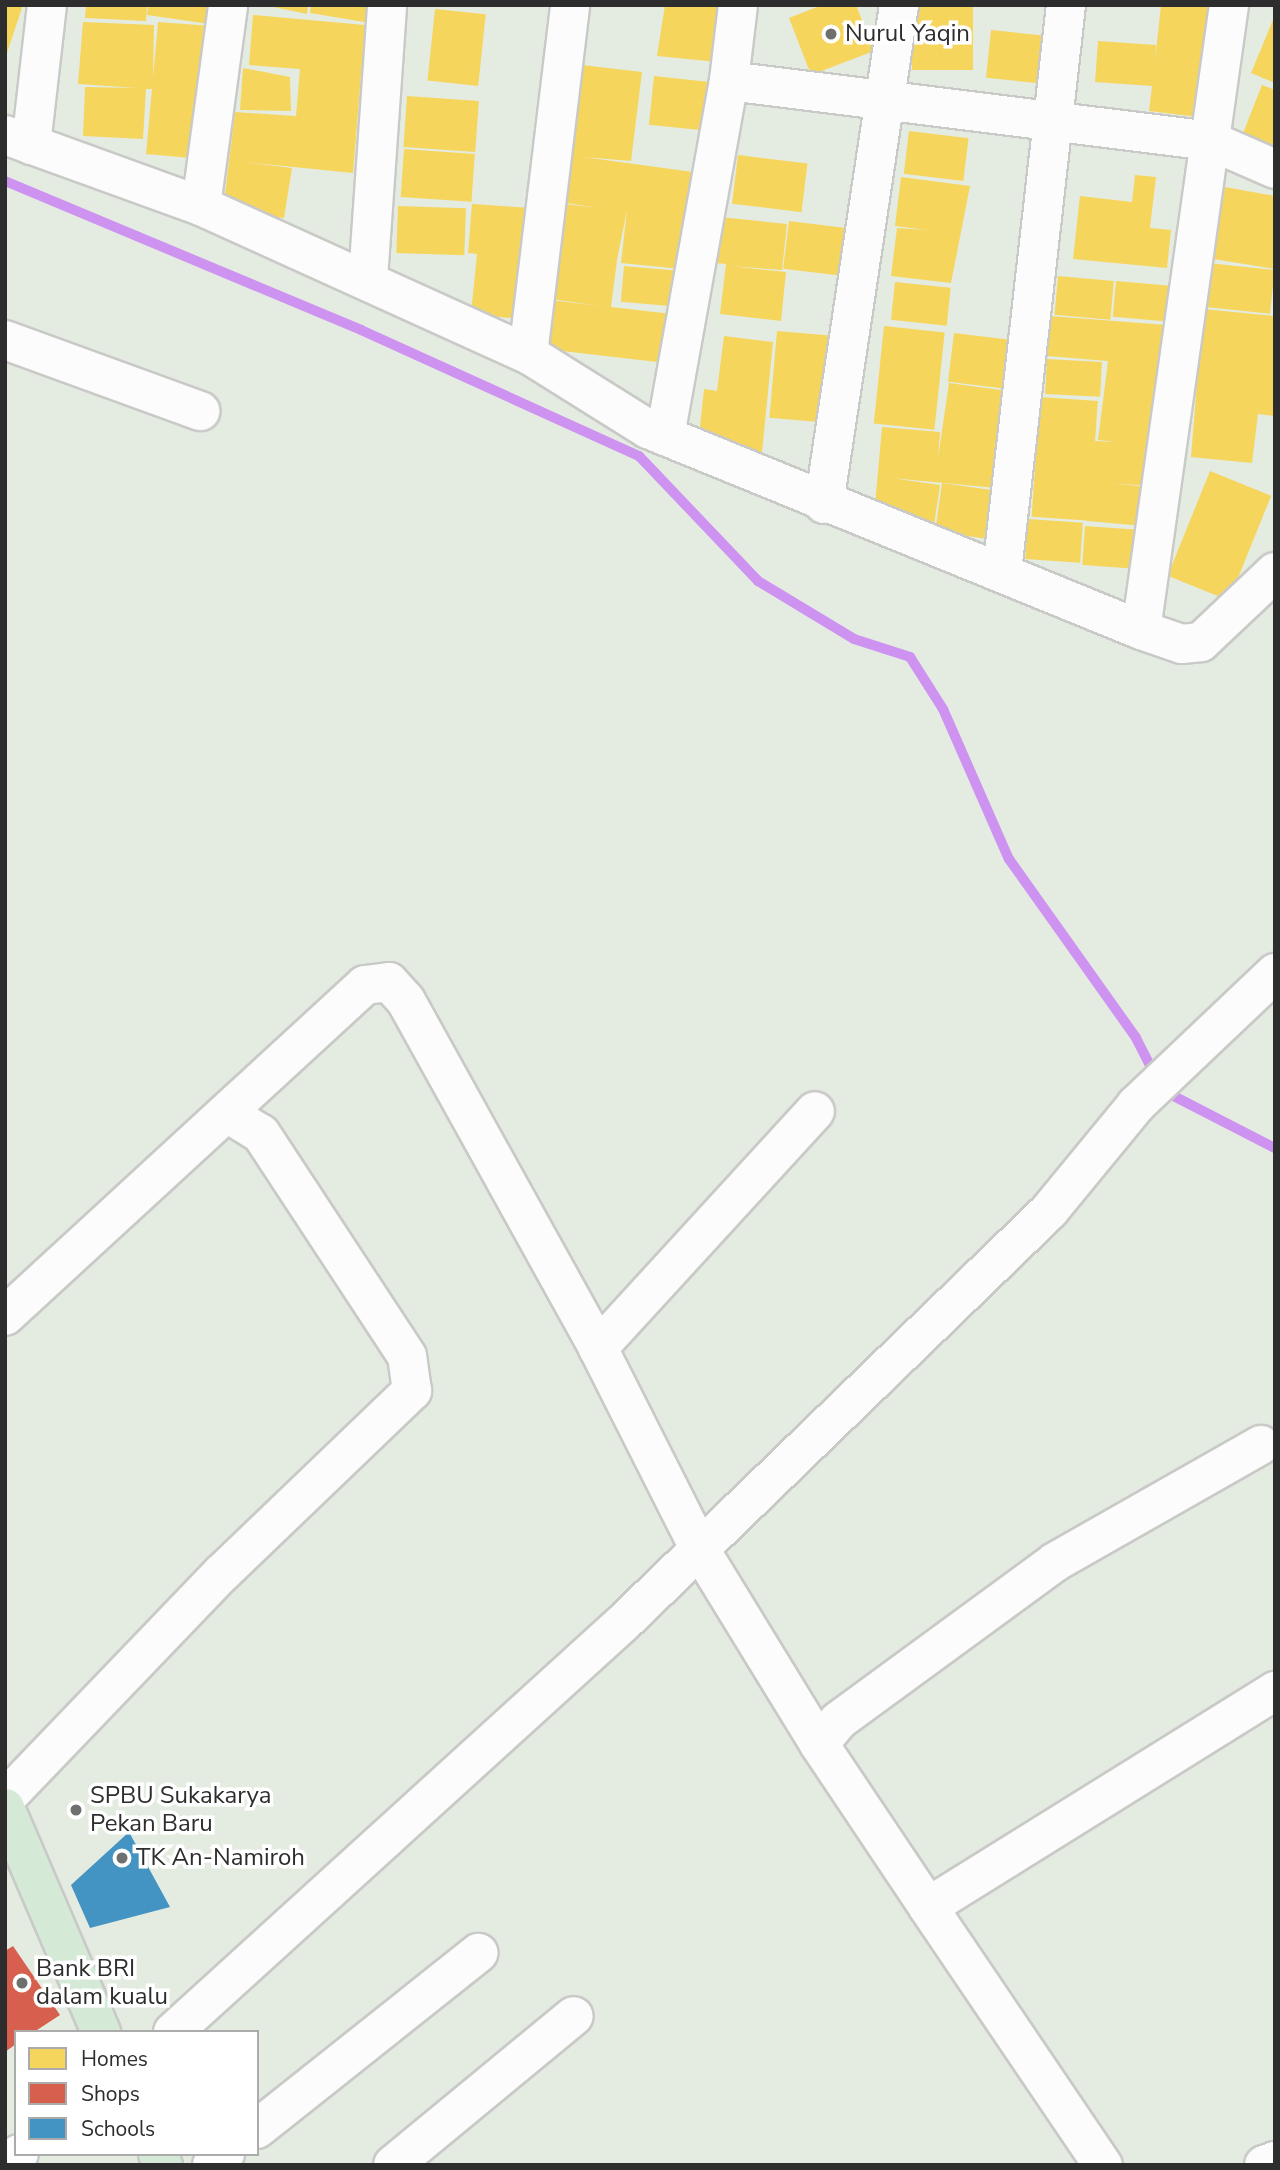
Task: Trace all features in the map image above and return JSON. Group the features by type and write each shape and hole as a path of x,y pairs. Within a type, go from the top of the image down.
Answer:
{"main road":[{"path":"5,1808 99,2030"}],"street":[{"path":"47,5 18,140 201,206 368,279 528,354 665,436 824,504 1002,571 1140,630 1196,644 1275,572"},
{"path":"201,206 228,5"},
{"path":"368,279 387,5"},
{"path":"528,354 570,5"},
{"path":"665,436 729,81 738,5"},
{"path":"824,504 887,100 899,5"},
{"path":"1002,571 1066,5"},
{"path":"1140,630 1229,5"},
{"path":"729,81 1211,141 1275,169"},
{"path":"5,340 200,411"},
{"path":"175,2030 699,1548 1049,1211 1136,1105 1196,1045 1275,973"},
{"path":"5,1316 229,1114 365,985 389,982 406,1001 598,1348 699,1548 818,1744 1104,2165"},
{"path":"598,1348 815,1111"},
{"path":"5,1799 221,1574 412,1391 411,1363 369,1297 261,1134 229,1114"},
{"path":"818,1744 838,1721 1055,1562 1261,1445"},
{"path":"928,1907 1275,1691"},
{"path":"259,2127 478,1953"},
{"path":"393,2165 574,2016"},
{"path":"1264,2165 1275,2161"}],"building: Homes":[{"path":"5,5 23,5 6,56 5,56"},
{"path":"86,5 147,5 146,21 85,18"},
{"path":"148,5 219,5 216,25 147,15"},
{"path":"264,5 308,5 307,14"},
{"path":"311,5 373,5 370,23 310,13"},
{"path":"665,5 725,5 718,62 657,56"},
{"name":"Nurul Yaqin","path":"822,5 856,5 874,51 811,75 789,18"},
{"path":"912,5 973,5 973,70 912,70"},
{"path":"1161,5 1218,5 1206,118 1149,111 1152,86 1095,82 1098,41 1156,45 1155,61"},
{"path":"435,9 486,14 478,86 427,81"},
{"path":"253,15 365,25 353,173 245,162 292,168 284,218 223,211 235,112 296,116 300,69 249,65"},
{"path":"1275,15 1275,83 1251,73"},
{"path":"83,22 154,25 153,78 158,22 212,26 202,159 146,154 152,89 146,89 143,139 83,136 85,87 137,88 78,84"},
{"path":"991,30 1051,36 1046,84 986,78"},
{"path":"582,65 642,72 631,161 583,157 693,172 681,269 621,263 627,210 617,260 611,307 672,314 666,363 545,349 550,300 601,306 551,299 565,204 598,208 566,203"},
{"path":"243,68 290,77 291,111 240,110"},
{"path":"654,76 715,82 710,131 649,125"},
{"path":"1262,85 1275,90 1275,154 1240,141"},
{"path":"407,96 479,101 475,152 403,147"},
{"path":"909,131 969,138 963,181 904,174"},
{"path":"404,149 475,154 471,202 401,197"},
{"path":"738,155 807,164 802,212 732,204"},
{"path":"1135,175 1156,177 1150,228 1171,230 1167,268 1073,259 1080,196 1132,202"},
{"path":"901,177 970,186 951,283 891,276 897,228 927,230 895,226"},
{"path":"1225,187 1275,196 1275,269 1213,259"},
{"path":"472,204 532,208 520,319 471,314 477,254 468,253"},
{"path":"398,206 466,208 464,255 396,253"},
{"path":"720,217 787,224 782,270 730,266 786,272 781,321 720,314 726,264 715,263"},
{"path":"789,221 850,228 844,276 783,269"},
{"path":"1208,263 1275,270 1270,314 1203,307"},
{"path":"624,266 681,271 678,307 621,302"},
{"path":"1058,276 1114,281 1110,320 1055,315"},
{"path":"1116,281 1173,286 1170,322 1113,317"},
{"path":"895,282 951,288 947,326 891,320"},
{"path":"1203,309 1275,316 1275,416 1258,414 1252,463 1191,457"},
{"path":"1050,316 1166,325 1149,486 1111,483 1148,487 1144,526 1087,521 1095,441 1117,442 1098,440 1108,361 1047,356"},
{"path":"884,326 945,332 934,430 874,423"},
{"path":"777,331 835,336 827,423 769,418"},
{"path":"954,333 1014,340 1008,389 948,382"},
{"path":"724,336 773,342 762,452 698,445 704,389 717,391"},
{"path":"1047,359 1102,362 1100,397 1045,394"},
{"path":"949,383 1008,391 996,488 891,478 940,485 934,525 874,517 882,427 940,432 938,458"},
{"path":"1040,397 1098,401 1089,521 1032,517"},
{"path":"1210,471 1271,496 1229,600 1168,576"},
{"path":"942,483 998,491 992,539 935,532"},
{"path":"1028,519 1083,523 1080,563 1025,559"},
{"path":"1085,526 1142,530 1139,569 1082,565"}],"building: Shops":[{"name":"Bank BRI dalam kualu","path":"13,1946 60,2015 37,2030 14,2030 14,2045 5,2052 5,1951"}],"building: Schools":[{"name":"TK An-Namiroh","path":"129,1832 170,1907 90,1928 71,1885"}],"waterway":[{"path":"5,181 361,330 639,456 758,581 854,639 910,657 943,709 1009,859 1136,1038 1155,1075"},
{"path":"1162,1090 1275,1148"}],"place":[{"name":"Nurul Yaqin","path":"831,34"},
{"name":"SPBU Sukakarya Pekan Baru","path":"76,1810"},
{"name":"TK An-Namiroh","path":"122,1858"},
{"name":"Bank BRI dalam kualu","path":"22,1983"}]}
